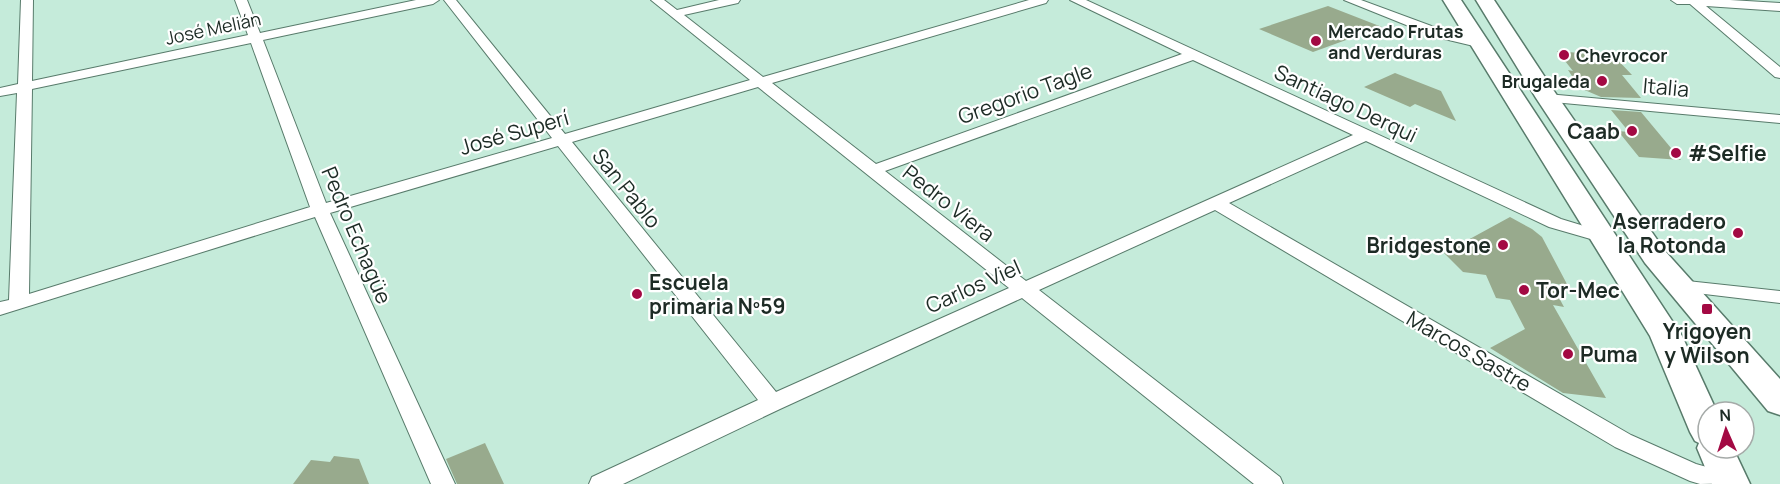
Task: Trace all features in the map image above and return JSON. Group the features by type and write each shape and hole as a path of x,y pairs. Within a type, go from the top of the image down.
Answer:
{"main road":[{"path":"1452,0 1666,336 1696,405"},
{"path":"1485,0 1547,98 1655,257 1780,402"},
{"path":"1720,460 1730,483"}],"street":[{"path":"19,303 27,0"},
{"name":"Pedro Echagüe","path":"241,0 320,210 443,484"},
{"name":"José Melián","path":"0,92 433,0"},
{"name":"San Pablo","path":"450,0 771,403"},
{"name":"Pedro Viera","path":"657,0 871,171 1271,484"},
{"path":"675,14 734,0"},
{"name":"José Superí","path":"0,309 320,210 1042,0"},
{"name":"Santiago Derqui","path":"1076,0 1555,223 1601,237"},
{"path":"1350,0 1441,34 1478,43"},
{"path":"1677,0 1780,7"},
{"path":"1692,1 1780,74"},
{"name":"Gregorio Tagle","path":"871,171 1193,55"},
{"name":"Italia","path":"1547,98 1780,119"},
{"name":"Carlos Viel","path":"601,484 771,403 1366,135"},
{"name":"Marcos Sastre","path":"1216,203 1623,441 1690,472 1730,483"},
{"path":"1678,286 1780,297"}],"building":[{"name":"Mercado Frutas and Verduras","path":"1328,6 1382,27 1313,52 1259,29"},
{"path":"1557,51 1614,56 1632,75 1622,75 1641,98 1601,97 1580,88 1568,70 1573,71"},
{"path":"1395,73 1441,91 1456,121 1415,104 1410,107 1364,87"},
{"path":"1611,110 1641,112 1681,160 1639,157 1618,131 1629,132"},
{"path":"1510,217 1542,237 1568,286 1551,283 1564,307 1553,305 1606,398 1563,393 1490,348 1525,329 1510,300 1496,298 1486,275 1463,272 1444,253"},
{"path":"485,443 504,484 457,484 446,459"},
{"path":"334,456 359,459 369,484 293,484 311,460 330,462"}],"place":[{"name":"Mercado Frutas and Verduras","path":"1316,41"},
{"name":"Chevrocor","path":"1564,55"},
{"name":"Brugaleda","path":"1602,81"},
{"name":"Caab","path":"1632,131"},
{"name":"#Selfie","path":"1676,153"},
{"name":"Aserradero la Rotonda","path":"1738,233"},
{"name":"Bridgestone","path":"1503,245"},
{"name":"Tor-Mec","path":"1524,290"},
{"name":"Escuela primaria Nº59","path":"637,294"},
{"name":"Yrigoyen y Wilson","path":"1707,309"},
{"name":"Puma","path":"1568,354"}]}
